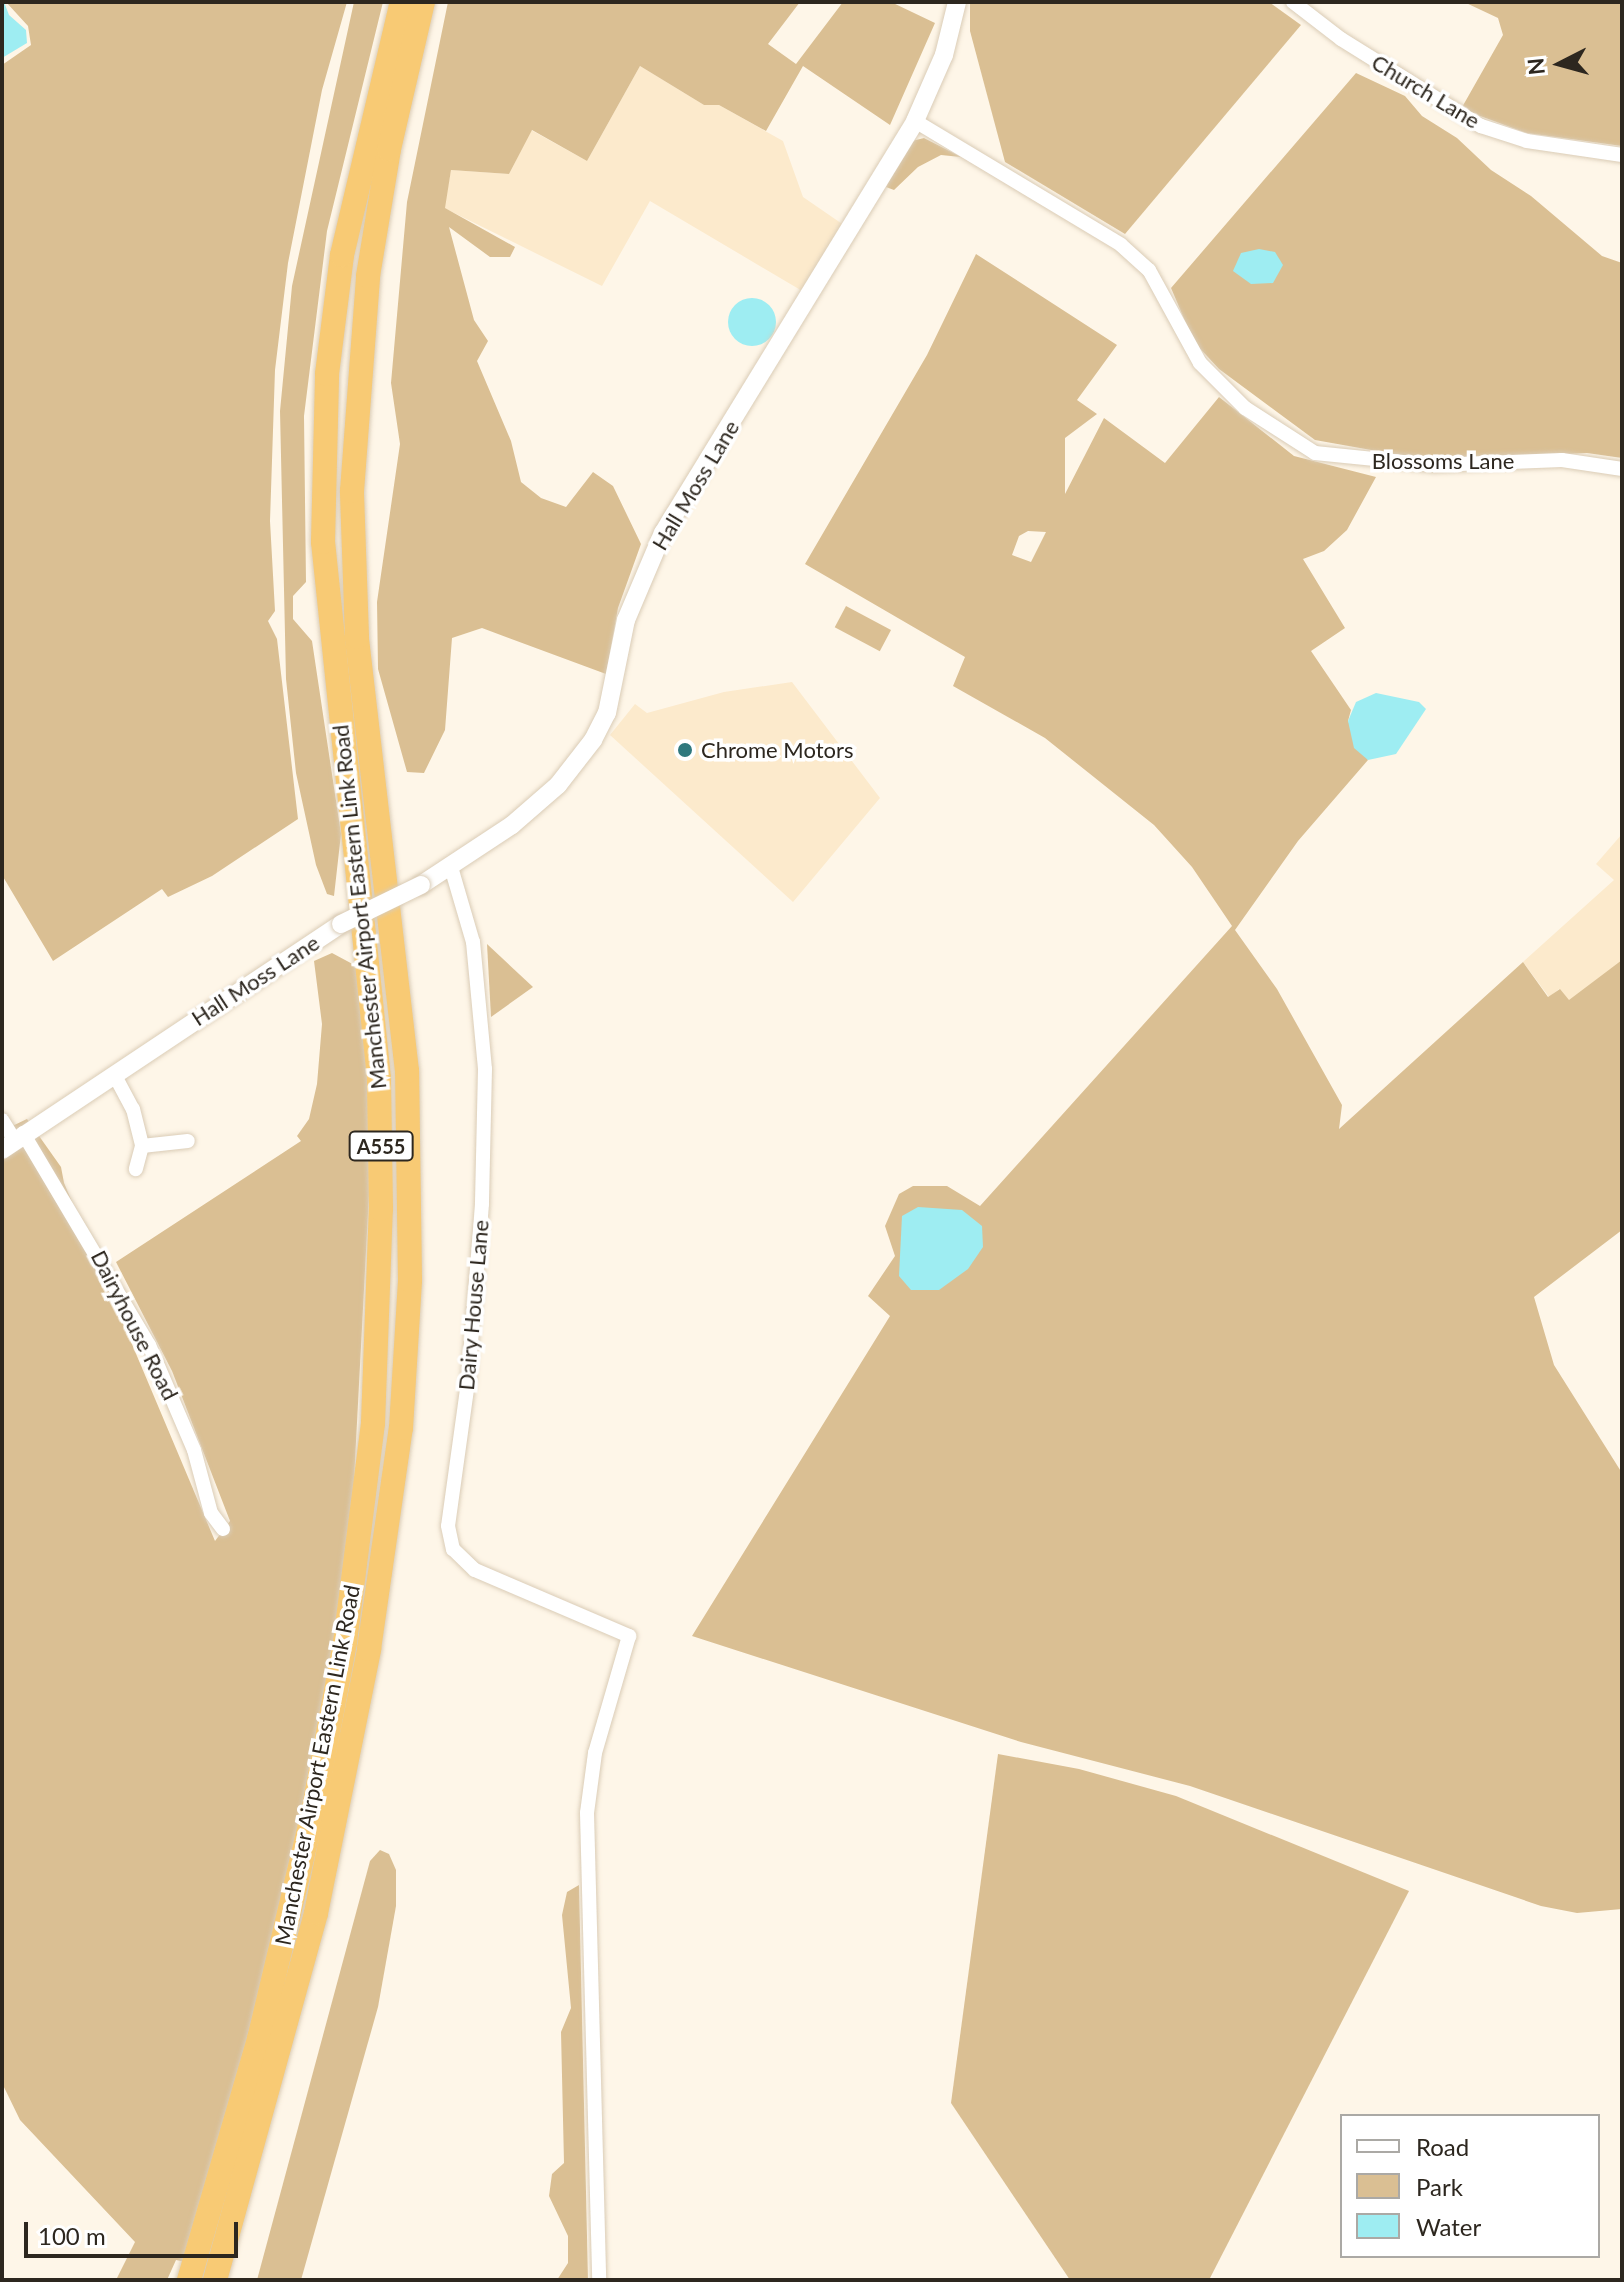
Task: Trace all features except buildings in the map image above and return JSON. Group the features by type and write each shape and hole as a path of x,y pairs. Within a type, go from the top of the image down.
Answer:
{"highway":[{"name":"Manchester Airport Eastern Link Road","path":"189,2280 259,2039 313,1812 349,1617 373,1423 381,1252 379,1078 323,542 326,390 342,255 402,2"},
{"name":"Manchester Airport Eastern Link Road","path":"215,2280 316,1913 369,1649 401,1428 410,1280 407,1071 359,652 352,491 368,276 389,149 423,2"}],"street":[{"name":"Hall Moss Lane","path":"13,1141 341,924 451,867 543,799 593,740 607,713 626,620 663,533 915,121 944,55 957,2"},
{"name":"Church Lane","path":"1293,2 1341,39 1481,126 1527,141 1622,155"},
{"name":"Blossoms Lane","path":"915,121 1121,245 1149,270 1200,363 1245,408 1315,453 1434,465 1562,460 1622,469"},
{"name":"Dairy House Lane","path":"451,867 473,942 485,1069 470,1352 448,1526 453,1549 475,1570 629,1636 595,1753 587,1813 599,2280"},
{"path":"114,1074 133,1109 142,1146 136,1169"},
{"name":"Dairyhouse Road","path":"2,1120 149,1345 194,1450 211,1513 223,1529"},
{"path":"142,1146 188,1141"}],"shaded area":[{"path":"640,66 704,105 719,105 783,141 803,197 851,230 809,295 650,201 602,286 444,208 451,170 509,174 531,130 587,161"},
{"path":"792,682 880,798 793,902 610,735 635,704 647,713 724,692"},
{"path":"1622,834 1622,1012 1594,1033 1559,989 1549,997 1523,962 1614,880 1596,864"}],"green space":[{"path":"6,2 347,2 322,90 288,263 275,370 270,521 275,611 268,621 277,639 298,819 212,876 168,897 162,889 53,961 2,875 2,65 31,45 28,26"},
{"path":"354,2 383,2 327,231 304,416 306,582 293,596 293,619 312,641 341,834 334,896 327,894 316,865 296,773 286,679 280,411 292,286"},
{"path":"448,2 800,2 768,44 796,64 843,2 891,2 935,23 890,125 803,66 766,131 719,105 704,105 640,66 587,161 532,130 509,174 451,170 445,208 515,247 510,257 490,257 449,227 474,320 488,341 477,361 511,441 521,482 541,498 566,507 593,472 613,486 641,544 618,608 606,674 482,628 452,638 445,730 424,773 407,772 378,669 377,602 400,444 391,383 407,202"},
{"path":"970,2 1269,2 1301,25 1125,234 1005,162 970,31"},
{"path":"1464,2 1622,2 1622,146 1527,133 1461,109 1503,35 1498,18"},
{"path":"1356,73 1405,96 1422,116 1457,138 1491,170 1531,196 1602,256 1622,263 1622,458 1587,453 1427,460 1315,440 1219,369 1194,342 1171,288"},
{"path":"924,138 961,157 941,155 918,167 894,190 886,187 912,141"},
{"path":"976,254 1117,345 1077,400 1097,414 1065,438 1065,494 1104,418 1165,463 1219,397 1294,456 1376,477 1347,530 1324,551 1303,559 1345,628 1311,651 1351,710 1348,721 1368,760 1298,841 1235,930 1277,989 1342,1105 1339,1129 1523,962 1548,997 1560,989 1569,1000 1622,960 1622,1230 1534,1297 1554,1365 1622,1473 1622,1909 1577,1913 1541,1906 1190,1786 1021,1742 692,1636 890,1316 868,1296 895,1256 885,1226 899,1194 913,1186 947,1186 980,1206 1232,926 1192,867 1154,825 1045,738 953,686 965,657 805,564 927,355","holes":["1028,531 1046,532 1031,562 1012,555 1019,536"]},
{"path":"846,606 891,630 880,651 835,627"},
{"path":"487,944 533,987 491,1017"},
{"path":"332,953 360,968 368,1084 369,1194 350,1556 302,1818 263,1992 186,2262 176,2260 167,2280 116,2280 135,2242 20,2120 2,2083 2,1131 27,1119 61,1167 64,1183 215,1541 230,1521 172,1371 116,1262 301,1141 297,1136 309,1119 317,1084 322,1024 314,961"},
{"path":"998,1754 1079,1769 1176,1796 1409,1891 1209,2280 1070,2280 951,2103"},
{"path":"380,1850 389,1854 396,1870 396,1906 378,2007 301,2280 257,2280 370,1861"},
{"path":"579,1885 588,2280 557,2280 568,2263 568,2236 549,2196 552,2174 564,2163 561,2032 571,2008 562,1915 567,1892"}],"water":[{"path":"4,2 9,15 26,30 27,43 2,58"},
{"path":"1259,249 1275,252 1283,265 1273,283 1251,284 1233,271 1241,253"},
{"path":"752,298 769,305 776,322 769,339 752,346 735,339 728,322 735,305"},
{"path":"1376,693 1419,702 1426,709 1396,754 1368,760 1354,748 1348,721 1356,702"},
{"path":"918,1207 962,1210 982,1226 983,1247 968,1269 939,1290 911,1290 899,1276 902,1216"}],"place":[{"name":"Chrome Motors","path":"685,750"}]}
